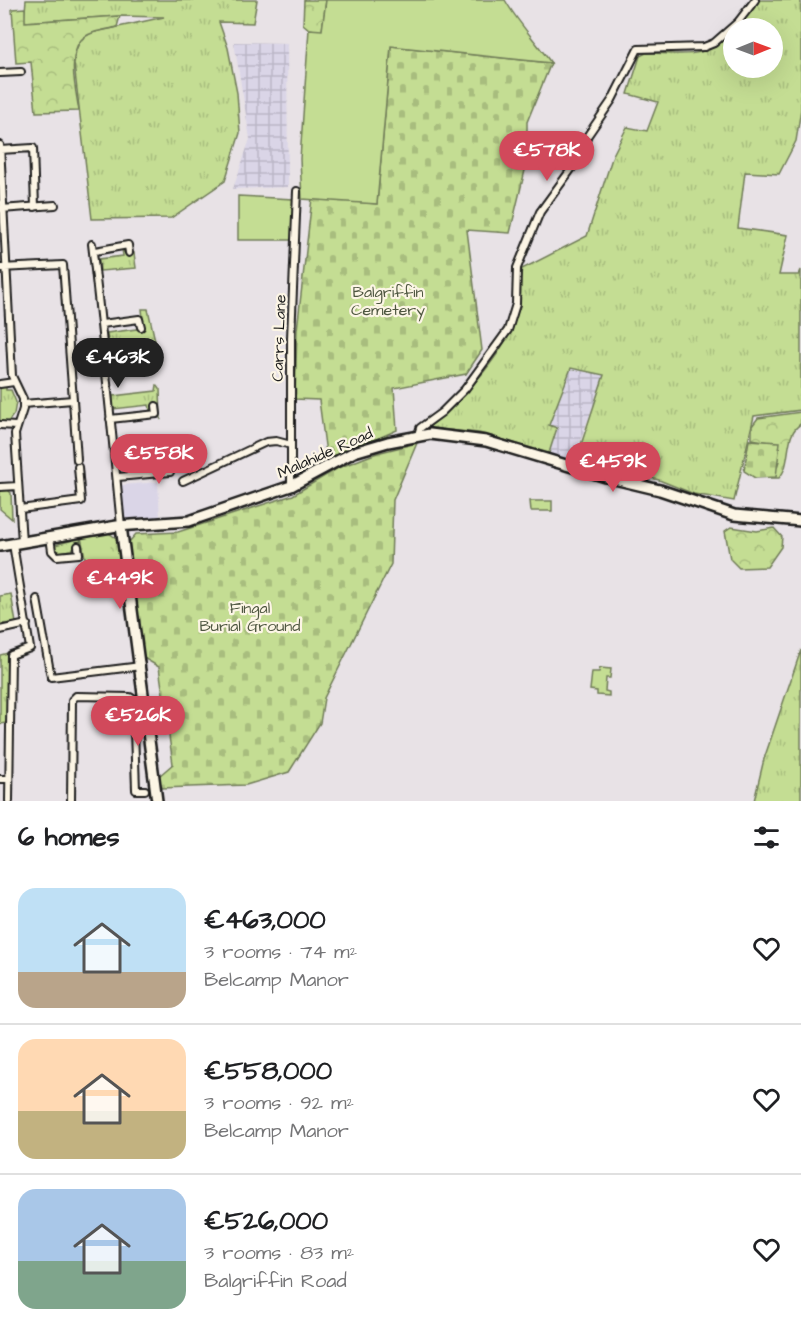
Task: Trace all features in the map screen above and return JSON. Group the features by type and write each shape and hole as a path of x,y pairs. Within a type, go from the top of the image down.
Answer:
{"main road":[{"name":"Malahide Road","path":"0,546 121,526 189,521 291,486 354,452 418,435 443,434 486,441 606,477 660,490 734,514 801,521"},
{"path":"121,526 157,801"}],"street":[{"path":"418,435 420,428 442,412 465,389 508,330 516,304 517,268 540,212 575,164 588,135 612,100 638,49 704,47 714,43 738,22 755,0"},
{"path":"0,73 21,72"},
{"path":"0,145 3,268 14,382 23,404 16,426 20,509 17,543 30,648 11,655 9,801"},
{"path":"0,150 33,148 35,207"},
{"name":"Carrs Lane","path":"291,486 291,338 297,190"},
{"path":"1,209 56,205"},
{"path":"92,244 95,251 121,526"},
{"path":"95,251 128,245 129,254"},
{"path":"3,268 63,265 81,501 20,509"},
{"path":"102,324 140,320 141,327"},
{"path":"0,327 9,326"},
{"path":"0,384 14,382"},
{"path":"23,404 73,400"},
{"path":"110,418 157,414 156,406"},
{"path":"0,425 16,426"},
{"path":"183,482 266,442 276,441 291,445"},
{"path":"118,477 170,472 169,464"},
{"path":"0,487 18,486"},
{"path":"50,537 52,551 57,556 79,554 78,546"},
{"path":"37,598 51,677 141,666"},
{"path":"0,630 27,624"},
{"path":"71,801 72,700 76,696 134,699 135,790 145,790"},
{"path":"0,779 9,779"}],"shaded area":[{"path":"234,42 287,43 288,187 233,189 250,139"},
{"path":"571,366 605,375 573,460 548,453 557,428 549,425"},
{"path":"158,482 160,518 124,519 122,485"}],"green space":[{"path":"26,0 257,0 253,23 219,22 228,48 237,93 240,133 225,181 171,218 92,219 74,64 76,50 81,39 91,33 164,17 120,16 24,22"},
{"path":"304,0 326,0 322,31 309,29 303,24"},
{"path":"326,0 505,0 551,63 391,46 377,204 302,199 300,159 309,29 322,30"},
{"path":"758,0 801,0 801,109 796,141 779,174 745,172 738,228 788,235 779,275 799,275 801,270 801,410 754,416 734,501 694,494 659,480 626,472 620,467 622,456 600,448 593,466 575,463 604,375 571,368 549,425 557,428 549,453 479,433 428,428 470,389 496,356 514,322 519,306 522,269 587,236 613,155 627,127 647,131 658,102 628,94 640,56 646,53 693,54 712,48 723,40 723,78 783,78 783,18 744,18"},
{"path":"25,8 25,22 120,16 117,27 84,37 77,47 73,64 79,111 36,112 31,62 16,63 12,9"},
{"name":"Balgriffin Cemetery","path":"391,46 551,63 527,122 527,162 510,233 467,230 482,350 466,374 394,388 397,430 327,461 319,400 295,399 297,330 312,198 377,204"},
{"path":"238,196 293,199 292,240 238,240"},
{"path":"122,249 126,255 134,253 136,268 100,271 99,259 123,256"},
{"path":"142,309 148,309 156,345 109,350 107,333 144,328"},
{"path":"157,385 160,389 161,420 158,405 150,411 149,405 113,409 113,396 156,391"},
{"path":"6,386 6,390 11,390 16,402 14,414 8,422 0,423 0,387"},
{"path":"801,412 801,424 792,435 783,472 779,478 769,478 767,473 777,467 779,461 772,454 769,442 752,439 752,426 758,418"},
{"path":"749,440 780,442 776,477 755,478 744,471"},
{"name":"Fingal Burial Ground","path":"417,443 393,500 391,564 324,698 320,723 289,772 246,785 161,788 159,776 173,764 159,667 142,657 129,542 136,534 178,532 293,495 338,468 377,453"},
{"path":"7,489 11,493 12,519 0,509 0,490"},
{"path":"530,501 552,501 552,511 531,511"},
{"path":"731,527 757,531 774,528 782,537 781,547 767,567 739,568 730,559 725,531"},
{"path":"107,532 116,538 120,563 87,568 81,537"},
{"path":"80,538 81,545 75,545 72,550 60,552 56,550 55,545"},
{"path":"11,594 16,623 0,624 0,596"},
{"path":"801,650 801,801 754,801 764,759"},
{"path":"8,653 7,720 6,723 0,724 0,655"},
{"path":"600,668 611,669 610,678 606,678 605,691 609,692 609,696 597,695 597,691 590,690 592,672 599,672"}]}
